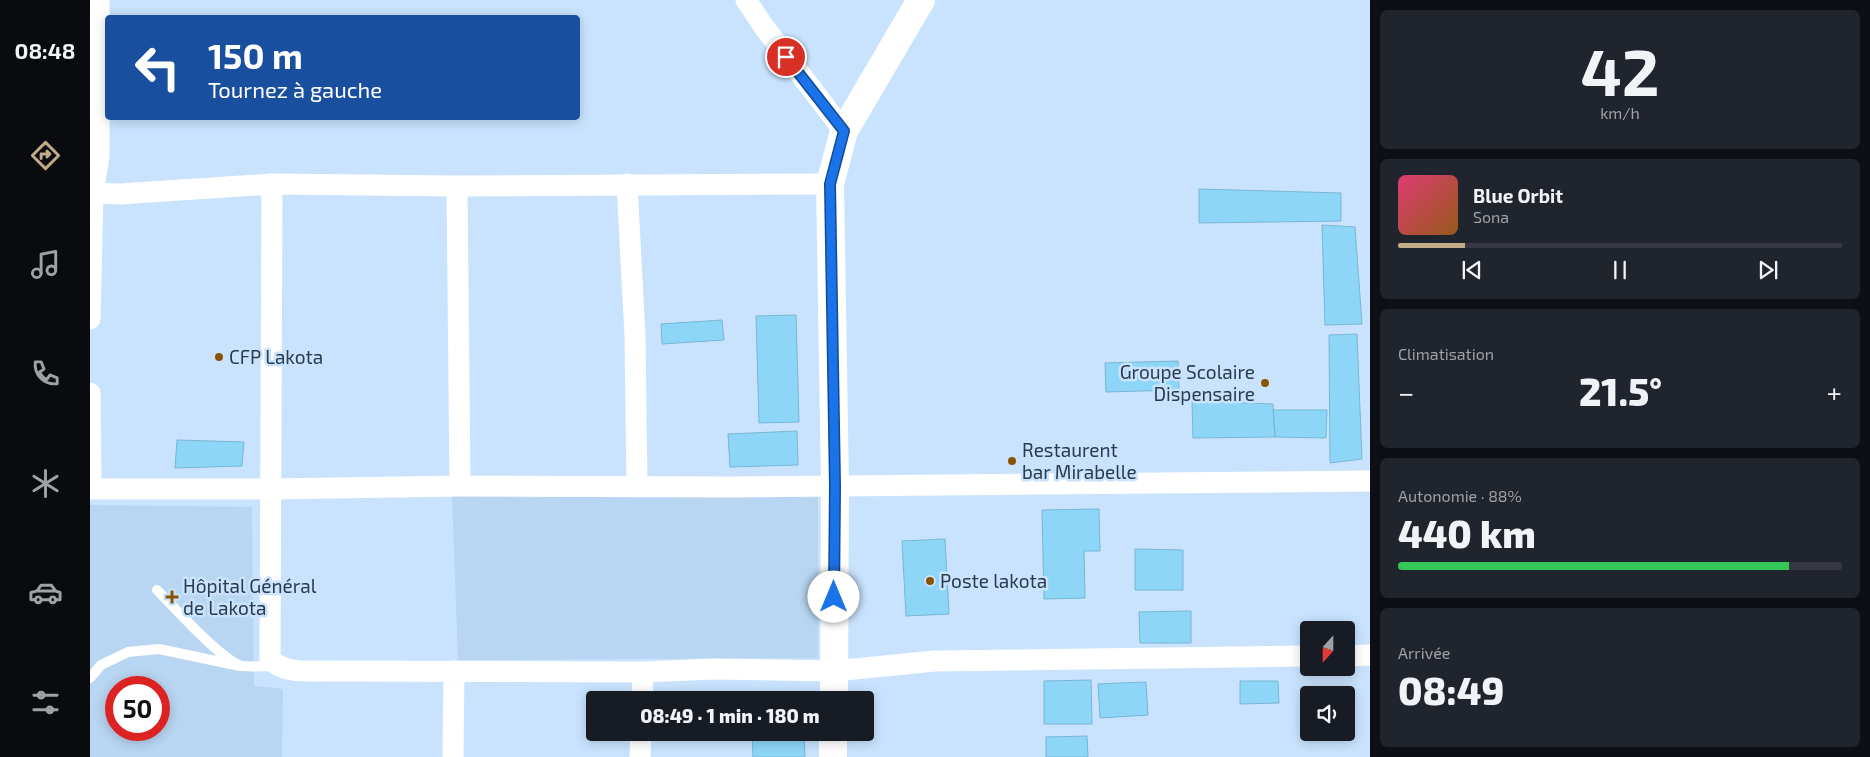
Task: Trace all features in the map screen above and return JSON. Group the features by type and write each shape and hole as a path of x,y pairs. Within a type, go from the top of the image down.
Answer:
{"main road":[{"path":"834,691 835,486 830,184 844,131 921,0"},
{"path":"833,741 833,757"}],"street":[{"path":"90,319 92,194 99,156 99,0"},
{"path":"746,0 764,27 844,131"},
{"path":"92,194 120,194 272,184 457,186 830,184"},
{"path":"272,184 270,660 279,666 291,671 643,672 714,669 834,671 935,661 1300,656"},
{"path":"627,184 635,335 637,487"},
{"path":"457,186 460,486"},
{"path":"90,393 90,489 460,486 835,486 1370,481"},
{"path":"1355,656 1370,655"},
{"path":"453,757 454,671"},
{"path":"642,691 643,672"},
{"path":"640,757 641,741"}],"lane":[{"path":"157,590 202,636 222,654 240,666"},
{"path":"90,678 101,665 128,652 160,649 240,666 279,666"}],"shaded area":[{"path":"818,492 818,658 458,660 452,496"},
{"name":"Hôpital Général de Lakota","path":"90,505 252,507 254,686 283,689 282,757 90,757"}],"building":[{"path":"1199,189 1341,193 1341,221 1199,223"},
{"path":"1322,225 1355,227 1362,324 1325,325"},
{"path":"796,315 799,422 759,423 756,316"},
{"path":"722,320 724,340 662,344 661,324"},
{"path":"1357,334 1362,459 1330,463 1329,335"},
{"path":"1178,361 1179,390 1106,392 1105,363"},
{"path":"1192,401 1273,404 1275,437 1193,438"},
{"path":"1273,410 1327,410 1326,438 1275,437"},
{"path":"797,431 798,465 730,467 728,434"},
{"path":"177,440 244,442 242,466 175,468"},
{"path":"1099,509 1100,551 1084,551 1085,598 1044,599 1042,510"},
{"path":"945,539 949,614 906,616 902,541"},
{"path":"1135,549 1183,550 1183,590 1135,590"},
{"path":"1191,611 1191,643 1140,643 1139,612"},
{"path":"1091,680 1092,724 1044,724 1044,681"},
{"path":"1240,681 1278,681 1279,703 1240,704"},
{"path":"1146,682 1148,715 1100,718 1098,684"},
{"path":"1087,736 1088,757 1046,757 1046,737"},
{"path":"752,741 804,741 805,757 753,757"}],"place":[{"name":"CFP Lakota","path":"219,357"},
{"name":"Groupe Scolaire Dispensaire","path":"1265,383"},
{"name":"Restaurent bar Mirabelle","path":"1012,461"},
{"name":"Poste lakota","path":"930,581"},
{"name":"Hôpital Général de Lakota","path":"172,597"}],"route":[{"path":"786,57 844,131 830,184 835,486 834,597"}]}
